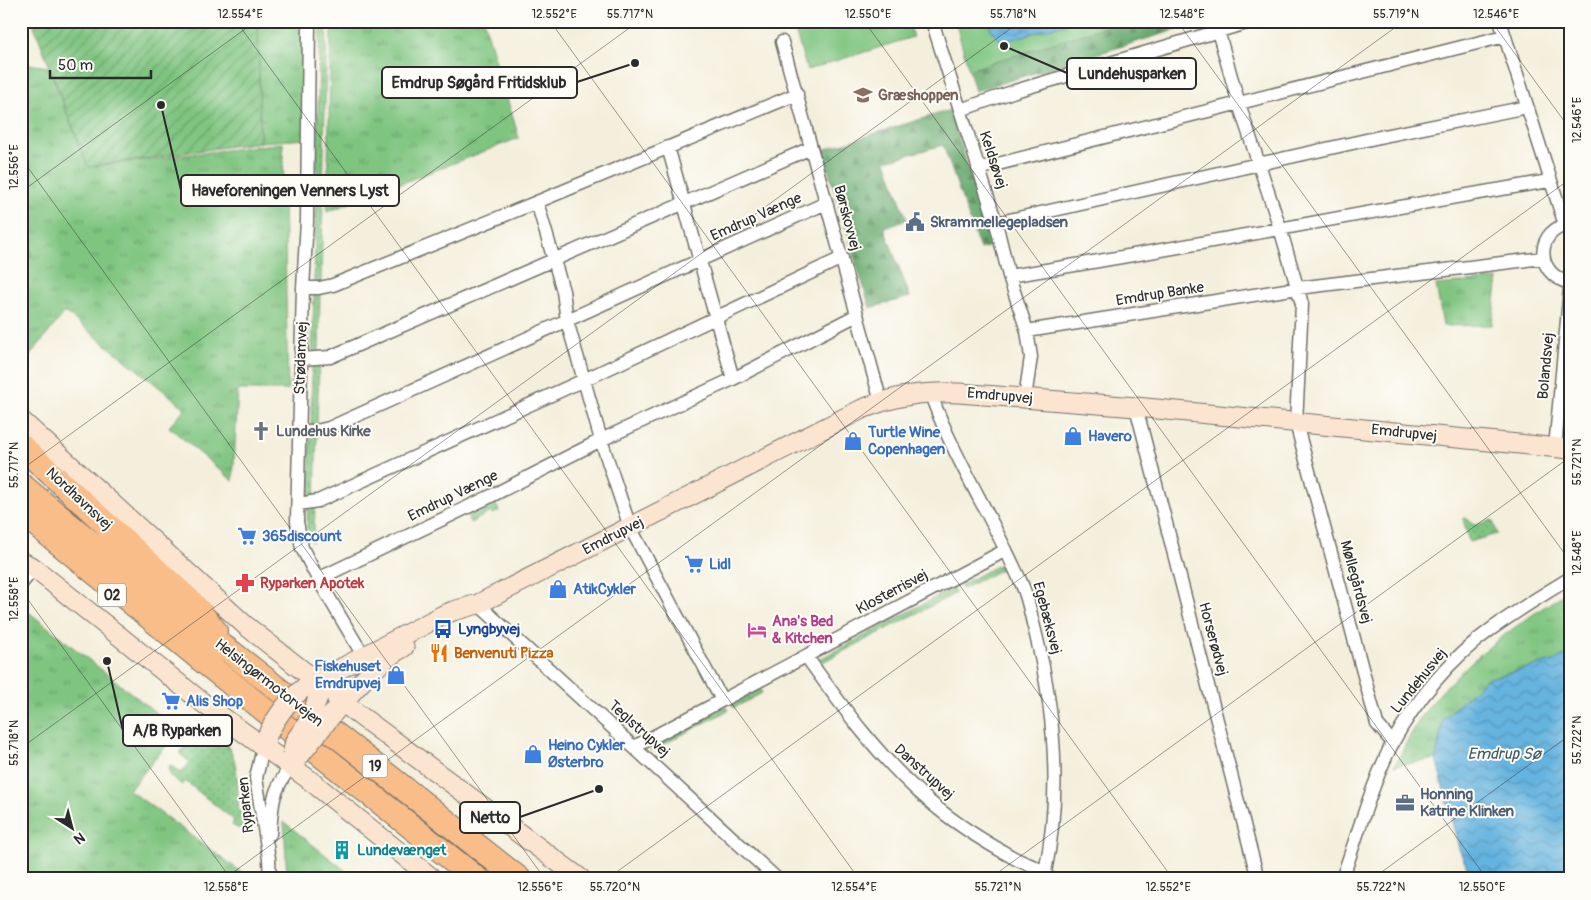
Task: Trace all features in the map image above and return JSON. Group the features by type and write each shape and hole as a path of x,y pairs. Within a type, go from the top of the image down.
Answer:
{"highway":[{"name":"Nordhavnsvej","path":"21,446 191,602 232,653"},
{"name":"Helsingørmotorvejen","path":"21,484 178,614 232,653 519,879"},
{"name":"Helsingørmotorvejen","path":"21,512 203,661 477,879"},
{"name":"O2","path":"21,530 203,661"},
{"path":"456,862 473,879"}],"street":[{"name":"Strødamvej","path":"309,21 307,221 303,288 297,522 302,548 364,657 366,678"},
{"name":"Keldsøvej","path":"932,21 996,223 1027,331 1031,357 1025,398"},
{"path":"960,110 1015,91 1253,21"},
{"path":"1500,21 1549,181 1567,225 1555,230 1548,238 1544,247 1543,258 1546,267 1552,275 1560,281 1570,283"},
{"path":"1218,32 1302,304 1296,424"},
{"path":"978,169 1505,36"},
{"name":"Børskovvej","path":"782,42 881,402"},
{"path":"303,288 319,288 342,281 797,94"},
{"path":"996,223 1384,136 1527,107"},
{"name":"Emdrup Vænge","path":"668,147 733,379"},
{"path":"301,359 330,356 812,148"},
{"path":"1010,276 1145,254 1403,205 1549,181"},
{"path":"537,202 563,291 567,321 601,440 630,527 722,700"},
{"name":"Emdrup Vænge","path":"300,431 316,431 329,428 826,203"},
{"path":"298,504 318,501 584,380 842,258"},
{"name":"Emdrup Banke","path":"1027,331 1298,288 1543,258"},
{"name":"Bolandsvej","path":"1562,448 1570,288"},
{"name":"Emdrup Vænge","path":"318,579 491,496 601,440 733,379 857,315"},
{"name":"Emdrupvej","path":"265,742 277,718 296,694 313,688 364,657 453,611 478,604 844,418 881,402 905,395 930,392 959,392 1562,448"},
{"name":"Egebæksvej","path":"930,392 941,424 1006,550 1024,590 1038,643 1048,690 1054,738 1055,792 1047,875"},
{"name":"Horserødvej","path":"1136,407 1258,879"},
{"path":"21,420 313,688 580,879"},
{"name":"Møllegårdsvej","path":"1296,424 1377,724 1393,743"},
{"name":"Klosterrisvej","path":"634,747 1006,550"},
{"path":"21,584 27,564 207,706 293,760 433,879"},
{"name":"Lundehusvej","path":"1342,879 1377,778 1393,743 1416,706 1443,673 1468,648 1490,630 1570,578"},
{"name":"Emdrupvej","path":"293,760 366,678 398,650 458,621 478,604"},
{"name":"Teglstrupvej","path":"478,604 777,879"},
{"name":"Danstrupvej","path":"806,656 882,756 929,801 963,826 1014,858 1047,875"},
{"path":"293,760 295,741 311,718 313,688"},
{"name":"Ryparken","path":"265,742 256,778 269,860"},
{"name":"Ryparken","path":"270,879 272,802 276,789 293,760"}],"green space":[{"path":"32,21 258,21 260,142 88,167"},
{"path":"258,21 306,21 308,139 260,142"},
{"path":"320,21 327,21 321,283 314,283"},
{"path":"331,21 484,21 519,138 327,212"},
{"path":"792,21 908,21 913,37 807,70"},
{"path":"955,21 1123,21 969,70"},
{"path":"1123,21 1176,21 1179,29 975,91 969,70"},
{"path":"21,63 49,67 88,167 283,143 288,390 238,390 233,481 169,427 185,408 65,312 21,367 21,267 31,256 21,113"},
{"path":"950,110 992,246 980,249 943,145 886,161 907,220 884,227 910,297 870,308 822,150"},
{"path":"21,113 31,256 21,267"},
{"path":"1498,279 1492,325 1443,326 1436,285"},
{"path":"320,292 319,351 316,355 312,351 314,294"},
{"path":"315,363 319,364 317,426 311,425 312,366"},
{"path":"317,434 315,498 311,498 309,496 310,437"},
{"path":"494,500 499,511 493,514 491,512 470,523 466,513"},
{"path":"315,507 312,543 307,528 308,508"},
{"path":"1466,518 1475,525 1493,520 1497,534 1469,542 1463,519"},
{"path":"1000,564 1002,569 962,589 960,585"},
{"path":"953,588 956,593 817,665 818,660"},
{"path":"1570,590 1570,653 1557,660 1486,679 1443,719 1436,759 1394,766 1424,713 1439,694 1473,660 1510,631"},
{"path":"21,606 179,731 129,790 251,879 21,879"},
{"path":"760,689 762,693 734,708 731,704"},
{"path":"726,706 729,710 651,751 650,749 653,744"},
{"path":"210,733 224,743 232,753 236,770 239,812 241,812 244,828 237,828 232,825 234,820 185,781 182,785 170,774 170,765 181,773 190,762 179,753 188,742 193,746 199,738 203,741"},
{"path":"284,822 356,879 287,879"}],"water":[{"path":"988,21 1075,21 1006,41 999,39 994,34"},
{"name":"Emdrup Sø","path":"1570,653 1570,879 1472,879 1459,849 1436,759 1443,719 1486,679 1557,660"}],"place":[{"name":"Lundehusparken","path":"1004,46"},
{"name":"Emdrup Søgård Fritidsklub","path":"635,63"},
{"name":"Græshoppen","path":"863,95"},
{"name":"Haveforeningen Venners Lyst","path":"161,105"},
{"name":"Skrammellegepladsen","path":"915,222"},
{"name":"Lundehus Kirke","path":"261,431"},
{"name":"Havero","path":"1073,436"},
{"name":"Turtle Wine Copenhagen","path":"853,441"},
{"name":"365discount","path":"247,536"},
{"name":"Lidl","path":"694,564"},
{"name":"Ryparken Apotek","path":"245,583"},
{"name":"AtikCykler","path":"558,589"},
{"name":"Lyngbyvej","path":"443,629"},
{"name":"Ana's Bed & Kitchen","path":"757,630"},
{"name":"Benvenuti Pizza","path":"439,653"},
{"name":"A/B Ryparken","path":"107,661"},
{"name":"Fiskehuset Emdrupvej","path":"396,675"},
{"name":"Alis Shop","path":"171,701"},
{"name":"Heino Cykler Østerbro","path":"533,754"},
{"name":"Netto","path":"599,789"},
{"name":"Honning Katrine Klinken","path":"1405,803"},
{"name":"Lundevænget","path":"342,850"}]}
